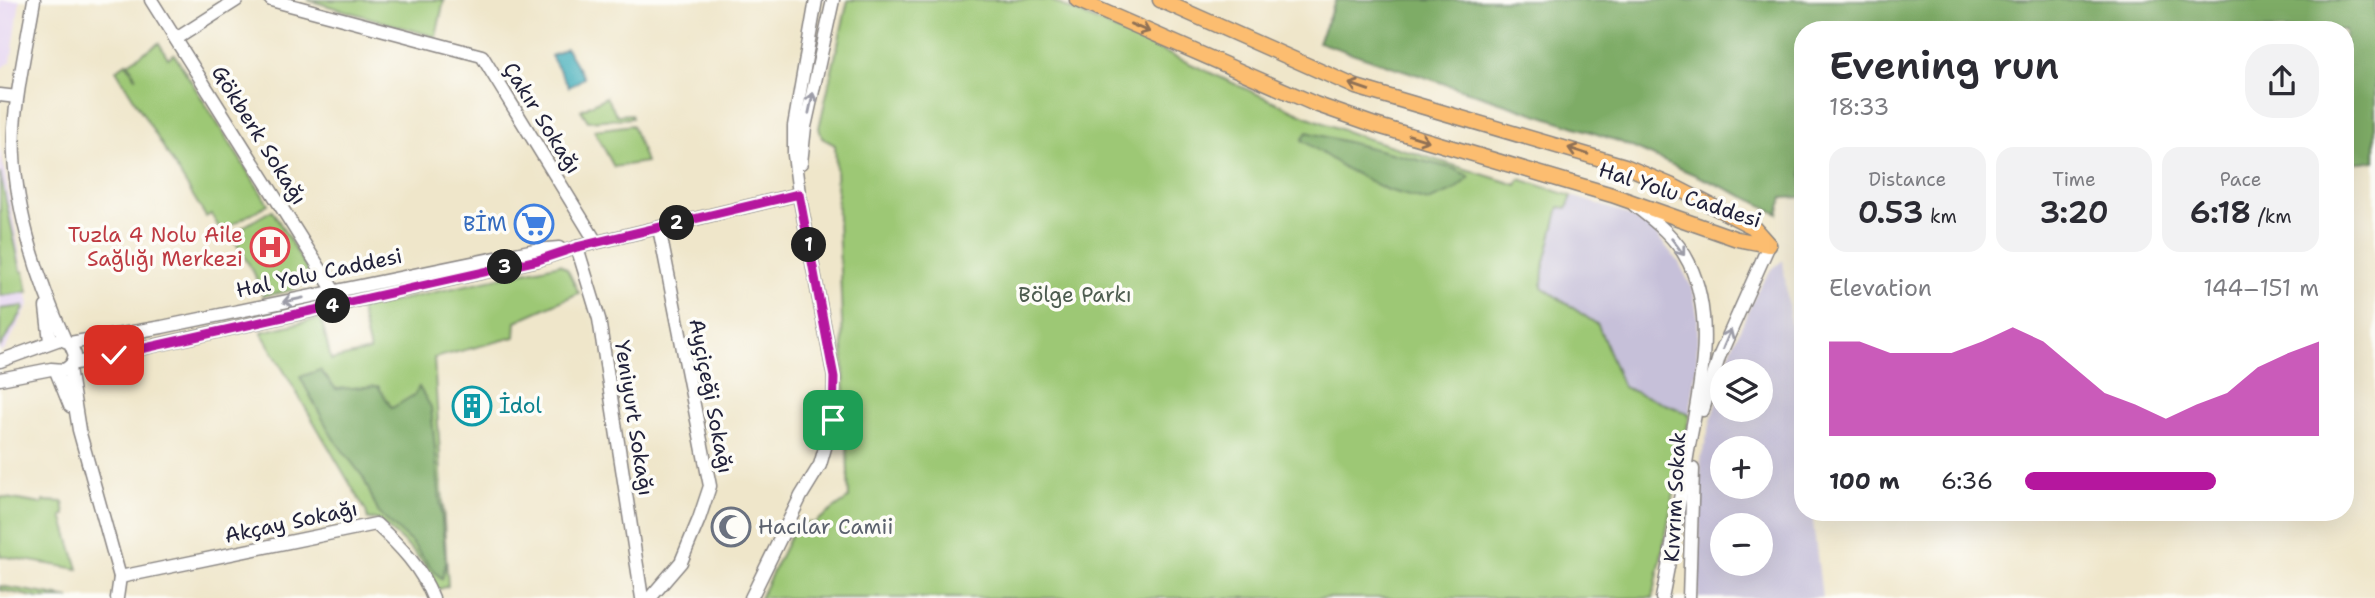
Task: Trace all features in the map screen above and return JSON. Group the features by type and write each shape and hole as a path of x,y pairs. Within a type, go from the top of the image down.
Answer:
{"main road":[{"name":"Hal Yolu Caddesi","path":"1077,0 1315,104 1629,201 1737,239 1769,245"},
{"name":"Hal Yolu Caddesi","path":"1160,0 1356,87 1625,166 1675,187 1753,227 1769,245"}],"street":[{"path":"34,0 17,97 14,130 15,174 45,296 75,355 62,368"},
{"name":"Gökberk Sokağı","path":"151,0 334,291"},
{"path":"176,39 237,0"},
{"name":"Çakır Sokağı","path":"271,0 482,56 596,242"},
{"path":"751,598 800,496 820,465 833,420 834,377 793,155 794,126 816,0"},
{"path":"799,194 806,127 833,0"},
{"path":"0,95 17,97"},
{"name":"Hal Yolu Caddesi","path":"0,379 62,368 538,260 596,242 799,194"},
{"path":"1629,201 1660,225 1688,260 1700,297 1703,321 1703,364 1698,404 1662,598"},
{"name":"Ayçiçeği Sokağı","path":"650,598 681,562 710,486 659,228"},
{"name":"Kıvrım Sokak","path":"1689,598 1693,459 1698,425 1719,357 1769,245"},
{"name":"Hal Yolu Caddesi","path":"67,341 162,327 535,250 577,247"},
{"name":"Yeniyurt Sokağı","path":"577,247 599,318 642,598"},
{"path":"45,296 48,343 43,358 62,368 120,577 117,598"},
{"path":"0,360 55,339 67,341"},
{"name":"Akçay Sokağı","path":"120,577 376,524 404,550 428,583 433,598"}],"shaded area":[{"path":"0,0 20,0 11,62 0,69"},
{"path":"0,147 29,305 4,351 0,351"},
{"path":"1572,196 1619,211 1649,226 1678,261 1693,290 1698,318 1697,365 1690,414 1622,391 1539,288 1540,209"},
{"path":"1783,260 1794,356 1794,521 1813,521 1822,598 1698,598 1701,459 1711,422 1773,422 1773,359 1727,359 1758,289 1771,270"}],"green space":[{"path":"308,0 444,0 436,37"},
{"name":"Bölge Parkı","path":"848,0 1050,0 1308,117 1356,135 1517,185 1520,179 1572,196 1567,208 1559,207 1543,270 1542,287 1598,325 1623,387 1690,414 1653,598 760,598 797,522 814,523 849,498 835,145 822,138 819,128"},
{"path":"1336,0 2375,0 2375,161 2354,162 2354,21 1794,21 1794,197 1783,198 1778,214 1618,141 1318,42"},
{"path":"159,43 168,58 174,54 268,204 221,231 211,214 206,217 116,70 126,63 136,78 128,63"},
{"path":"606,97 617,115 631,114 632,118 588,121 581,110"},
{"path":"632,125 646,162 614,167 594,130"},
{"path":"1307,132 1455,169 1470,177 1453,191 1428,201 1387,190 1346,169 1302,140"},
{"path":"0,173 28,292 0,296"},
{"path":"272,210 309,273 297,288 263,296 254,273 231,234"},
{"path":"560,264 567,269 579,293 516,321 515,337 434,358 448,586 437,590 427,568 412,550 376,519 368,520 366,511 261,332 321,318 331,360 370,351 360,309"},
{"path":"23,306 24,309 0,347 0,309"},
{"path":"320,370 336,389 378,386 392,408 414,395 419,387 431,407 446,563 442,579 412,543 379,514 363,477 333,438 300,377"},
{"path":"0,497 42,504 43,501 63,502 65,515 62,516 78,569 0,556"},
{"path":"0,586 70,598 39,598 0,590"}],"water":[{"path":"566,48 584,78 569,87 551,56"}],"place":[{"name":"BİM","path":"534,224"},
{"name":"Tuzla 4 Nolu Aile Sağlığı Merkezi","path":"270,247"},
{"name":"İdol","path":"472,406"},
{"name":"Hacılar Camii","path":"731,527"}],"route":[{"path":"114,355 538,260 577,247 799,194 834,377 833,420"}]}
